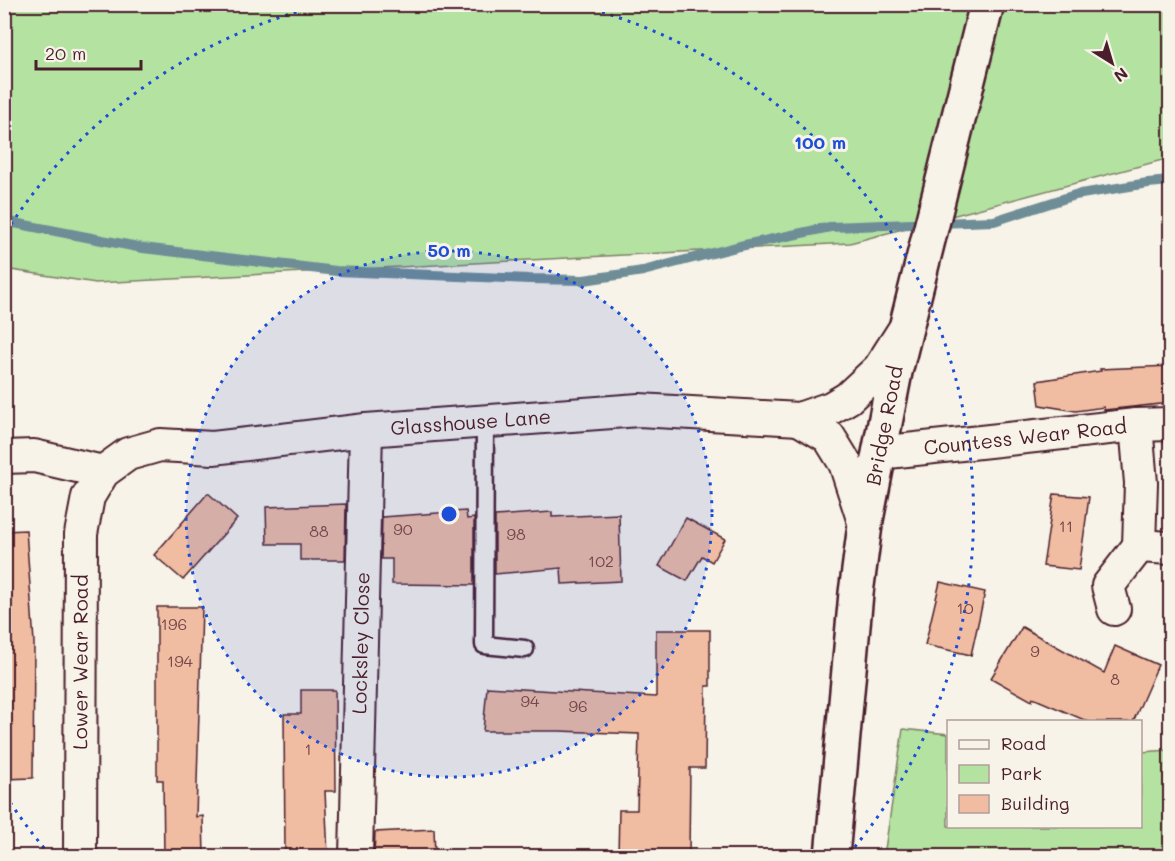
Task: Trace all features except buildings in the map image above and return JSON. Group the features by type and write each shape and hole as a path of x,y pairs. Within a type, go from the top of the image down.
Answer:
{"main road":[{"name":"Bridge Road","path":"832,856 856,593 865,525 907,326 987,4"}],"street":[{"name":"Glasshouse Lane","path":"103,472 128,454 160,445 213,448 366,430 639,410 799,419 831,408 848,398 879,369 907,326"},
{"path":"799,419 829,437 845,463 865,525"},
{"name":"Countess Wear Road","path":"879,453 1136,425 1170,424"},
{"path":"1114,609 1108,586 1139,546 1141,483 1136,425"},
{"name":"Locksley Close","path":"356,856 366,430"},
{"path":"4,457 34,456 103,472"},
{"name":"Lower Wear Road","path":"80,856 81,534 88,497 103,472"},
{"path":"1139,546 1170,548"}],"lane":[{"path":"485,421 484,645 525,649"}],"green space":[{"path":"4,5 1170,5 1170,158 850,243 96,283 5,269"},
{"path":"903,729 947,734 947,828 1142,828 1142,752 1170,750 1170,856 884,856"}],"waterway":[{"path":"4,221 143,248 336,271 584,280 643,271 740,246 830,227 994,221 1075,195 1170,181"}]}
